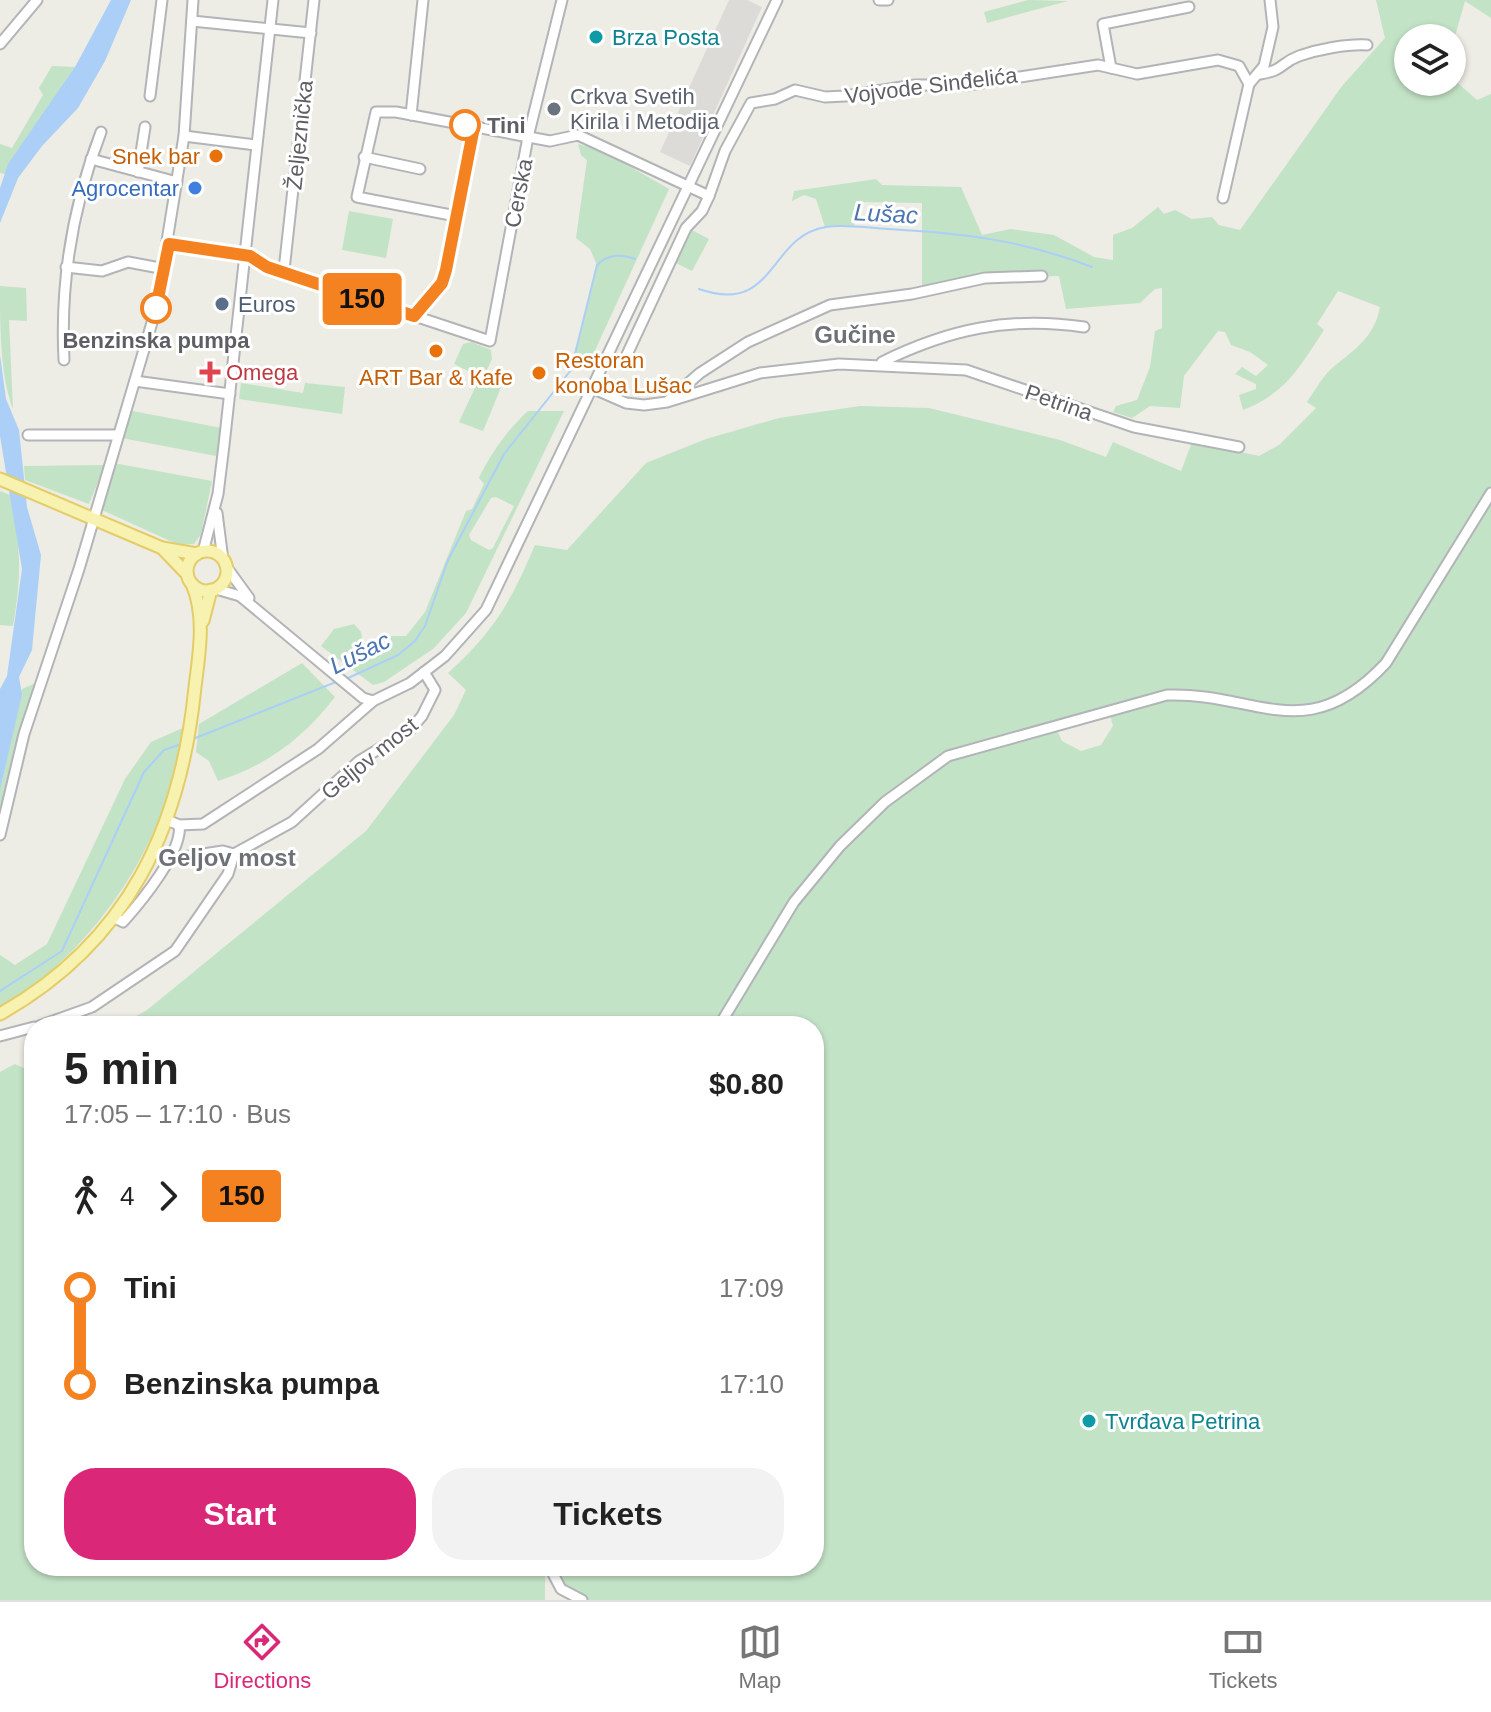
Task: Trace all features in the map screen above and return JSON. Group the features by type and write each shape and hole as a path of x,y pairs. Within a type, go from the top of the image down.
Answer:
{"main road":[{"path":"0,479 162,548 214,553 224,562 225,578 214,590 200,633 188,749 173,823 138,883 113,917 61,973 0,1014"},
{"path":"162,548 190,579 214,590"},
{"path":"200,553 189,562 200,633"}],"street":[{"path":"0,44 37,0"},
{"path":"150,96 162,0"},
{"path":"0,835 24,734 135,381 165,269 184,136 193,0"},
{"path":"259,610 224,562 217,529 243,255 273,0"},
{"name":"Željeznička","path":"284,270 314,0"},
{"path":"411,115 423,0"},
{"name":"Cerska","path":"414,316 490,341 528,137 562,0"},
{"path":"173,823 203,824 318,749 373,701 385,698 424,672 469,634 486,610 594,389 777,0"},
{"path":"879,0 888,0"},
{"path":"1223,198 1249,84 1260,74 1273,27 1270,0"},
{"path":"1111,68 1103,24 1189,7"},
{"path":"192,21 270,26 311,33"},
{"path":"1260,74 1280,71 1299,56 1352,44 1367,45"},
{"name":"Vojvode Sinđelića","path":"709,196 725,151 755,102 775,99 795,90 825,97 845,96 915,85 968,85 1064,68 1111,68 1137,74 1218,60 1239,66 1249,84"},
{"path":"456,216 357,197 376,112 411,115 550,141 578,135 709,196 702,211 686,228 624,361"},
{"path":"138,172 145,127"},
{"path":"169,244 243,255 267,267 284,270 414,316 442,283 474,127"},
{"path":"64,360 66,267 72,230 101,132"},
{"path":"184,136 256,145"},
{"path":"364,157 420,169"},
{"path":"91,159 177,182"},
{"path":"66,267 102,271 128,262 165,269"},
{"path":"667,402 700,373 748,342 830,305 985,278 1042,276"},
{"name":"Petrina","path":"879,363 929,340 990,324 1053,322 1084,327"},
{"name":"Petrina","path":"594,389 626,403 667,402 760,373 839,364 879,363 966,370 1134,427 1239,447"},
{"path":"135,381 230,394"},
{"path":"28,435 117,435"},
{"path":"725,1016 794,902 840,846 885,802 948,756 1167,695 1191,694 1289,713 1303,711 1344,695 1372,678 1386,663 1491,493"},
{"path":"200,553 218,494"},
{"path":"214,590 240,596 348,686 373,701"},
{"name":"Geljov most","path":"170,859 223,851 234,854 292,822 359,761 410,730 422,716 435,690 424,672"},
{"path":"113,917 123,922 170,859 181,834 173,823"},
{"path":"67,1016 92,1007 175,951 228,874 234,854"},
{"path":"0,1036 24,1030"},
{"path":"554,1576 561,1589 582,1600"}],"shaded area":[{"path":"729,0 747,0 762,7 690,166 660,152"}],"green space":[{"path":"1028,0 1068,1 987,23 984,12"},
{"path":"1376,0 1491,0 1491,18 1465,1 1458,24 1394,24 1394,96 1466,96 1466,90 1477,100 1491,94 1491,491 1385,662 1371,677 1333,700 1303,710 1191,693 948,755 884,801 793,902 724,1016 136,1016 366,831 454,715 466,690 448,673 500,615 535,545 567,550 646,463 706,439 779,418 860,406 929,408 1060,440 1106,457 1113,442 1181,471 1192,442 1259,456 1279,445 1316,408 1307,402 1327,374 1368,336 1380,307 1338,291 1317,324 1324,330 1299,368 1271,395 1243,410 1239,395 1256,389 1256,384 1235,374 1242,367 1256,376 1268,365 1250,352 1231,345 1225,332 1218,331 1184,376 1180,408 1150,406 1132,418 1113,412 1116,406 1137,400 1150,367 1155,331 1162,328 1162,288 1155,289 1140,303 1066,309 1059,276 985,278 922,290 922,203 857,202 854,227 825,227 816,199 804,195 792,201 794,191 876,179 882,185 961,187 982,235 1011,229 1054,235 1094,257 1113,260 1113,235 1132,228 1158,207 1164,214 1175,210 1192,219 1212,217 1219,225 1240,230 1342,86 1385,38"},
{"path":"52,66 75,67 5,174 0,173 0,144 12,148 43,95 39,88"},
{"path":"578,144 603,151 669,189 587,368 572,364 597,265 590,249 576,238 587,160 581,155"},
{"path":"349,211 393,219 386,258 342,250"},
{"path":"692,230 709,239 692,271 676,263"},
{"path":"0,286 26,288 27,321 9,320 13,409 3,366"},
{"path":"471,342 491,350 492,359 483,378 502,385 483,431 459,422 480,377 454,364 463,344"},
{"path":"241,383 303,393 305,383 345,387 342,414 239,399"},
{"path":"127,410 222,428 216,456 122,438"},
{"path":"528,411 564,411 466,613 433,649 384,682 373,685 321,646 334,629 354,624 361,632 363,643 381,645 390,636 406,636 425,612 466,511 472,509 484,484 479,478 483,469 500,442","holes":["496,497 514,506 493,548 489,550 471,540 469,535 491,498"]},
{"path":"113,463 212,481 201,534 194,544 179,545 102,510 100,505"},
{"path":"105,465 89,504 25,480 24,466"},
{"path":"0,491 10,495 18,546 18,591 13,626 0,625"},
{"path":"1491,495 1491,1600 584,1600 568,1592 557,1576 824,1576 824,1016 726,1016 795,903 841,847 886,803 949,757 1055,726 1062,741 1081,751 1101,745 1113,726 1109,711 1167,696 1303,712 1372,679"},
{"path":"302,663 335,697 310,725 283,748 253,767 218,781 209,761 196,752 199,724"},
{"path":"40,681 0,830 0,790 22,689"},
{"path":"185,727 176,770 162,811 145,850 123,888 68,955 36,984 0,1009 0,955 15,965 47,944 125,779 151,742"},
{"path":"15,1064 24,1068 24,1576 545,1576 545,1600 0,1600 0,1072"}],"water":[{"path":"111,0 131,0 105,61 78,108 42,146 18,178 0,223 0,188 8,164 75,67"},
{"path":"0,355 6,399 19,430 27,507 41,555 32,650 19,677 22,694 0,790 0,689 7,676 22,569 0,436"}],"waterway":[{"name":"Lušac","path":"699,289 724,294 743,292 758,284 793,244 807,233 833,226 992,239 1041,250 1092,267"},
{"name":"Lušac","path":"346,679 398,655 415,641 425,626 448,560 504,454 571,370 597,265 614,256 635,259"},
{"name":"Lušac","path":"193,739 336,682"},
{"name":"Lušac","path":"0,991 62,951 144,772 164,750 184,743"}],"bus line":[{"name":"150","path":"156,308 169,244 250,256 267,267 284,270 319,285 414,316 442,283 446,270 474,127 465,125"}],"place":[{"name":"Brza Posta","path":"596,37"},
{"name":"Crkva Svetih Kirila i Metodija","path":"554,109"},
{"name":"Tini","path":"465,125"},
{"name":"Snek bar","path":"216,156"},
{"name":"Agrocentar","path":"195,188"},
{"name":"Euros","path":"222,304"},
{"name":"Benzinska pumpa","path":"156,308"},
{"name":"ART Bar & Кafe","path":"436,351"},
{"name":"Omega","path":"210,372"},
{"name":"Restoran konoba Lušac","path":"539,373"},
{"name":"Tvrđava Petrina","path":"1089,1421"}],"district":[{"name":"Gučine","path":"855,335"},
{"name":"Geljov most","path":"227,858"}]}
